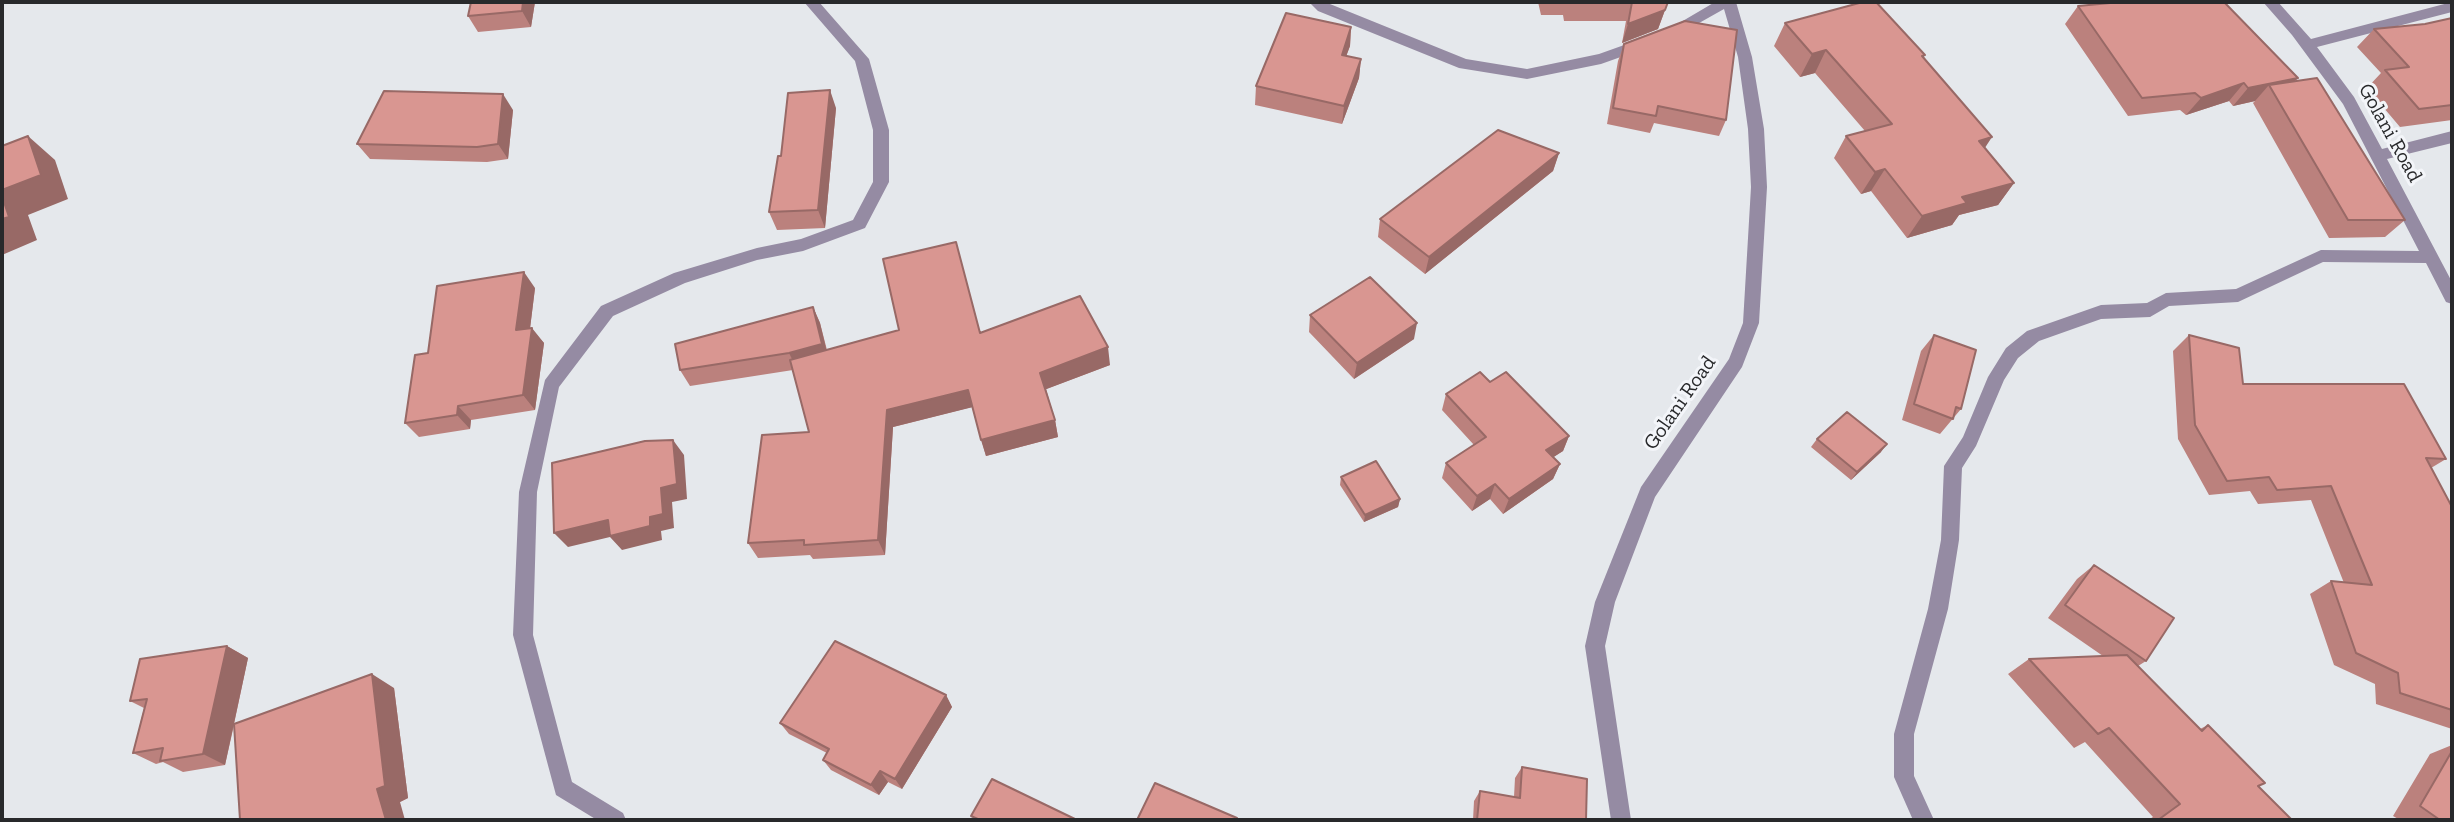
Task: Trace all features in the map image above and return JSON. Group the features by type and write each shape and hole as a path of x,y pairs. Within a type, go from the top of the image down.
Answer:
{"street":[{"path":"617,820 563,788 523,635 528,492 551,385 607,311 680,278 757,254 803,244 859,224 881,182 881,130 862,59 811,2"},
{"path":"1316,2 1324,8 1464,64 1527,74 1601,59 1678,30 1728,2"},
{"name":"Golani Road","path":"1621,820 1595,646 1605,602 1647,493 1736,362 1751,323 1759,187 1756,129 1745,57 1728,2"},
{"name":"Golani Road","path":"2270,2 2307,45 2349,101 2452,297"},
{"path":"2307,45 2452,8"},
{"path":"2378,156 2452,137"},
{"path":"1924,820 1904,777 1905,734 1938,609 1950,540 1953,466 1970,441 1997,377 2012,353 2033,336 2101,312 2150,310 2166,300 2238,295 2321,256 2430,257"}],"building":[{"path":"471,2 523,2 522,11 468,16"},
{"path":"1632,2 1668,2 1665,10 1628,24"},
{"path":"1863,2 1876,2 1925,55 1922,56 1992,137 1979,141 2014,183 1962,197 1967,203 1922,216 1885,169 1875,172 1846,136 1892,124 1826,50 1812,54 1785,23"},
{"path":"2121,2 2224,2 2298,78 2248,88 2244,83 2201,98 2195,93 2142,98 2078,6"},
{"path":"1286,13 1351,27 1342,55 1361,59 1344,106 1256,86"},
{"path":"2452,18 2452,105 2419,109 2385,70 2409,67 2374,29 2425,24"},
{"path":"1685,21 1737,30 1726,120 1658,106 1656,116 1613,108 1624,44"},
{"path":"2317,78 2405,220 2348,220 2269,85"},
{"path":"830,90 818,210 769,212 778,156 781,156 788,93"},
{"path":"384,91 503,94 498,144 477,147 357,144"},
{"path":"1498,130 1559,153 1429,257 1380,219"},
{"path":"28,136 41,175 2,190 2,146"},
{"path":"2,196 9,217 2,219"},
{"path":"956,242 980,333 1080,296 1108,347 1040,373 1055,420 981,440 968,390 887,410 878,540 804,545 804,540 748,543 762,435 809,432 790,360 899,330 883,259"},
{"path":"524,272 516,330 532,328 523,395 458,406 457,415 405,423 415,355 428,353 437,286"},
{"path":"1370,277 1417,323 1357,363 1310,315"},
{"path":"813,307 822,344 789,353 680,370 675,344"},
{"path":"1934,335 1976,350 1961,409 1956,407 1953,419 1914,404"},
{"path":"2189,335 2239,348 2243,384 2404,384 2446,459 2426,458 2452,507 2452,710 2400,693 2398,673 2356,653 2331,581 2372,585 2331,486 2277,490 2269,477 2227,481 2195,425"},
{"path":"1480,372 1490,382 1506,372 1569,436 1546,450 1560,464 1509,499 1495,484 1477,496 1446,463 1486,437 1446,394"},
{"path":"1847,412 1887,444 1857,472 1817,439"},
{"path":"673,440 677,484 661,488 663,514 650,517 650,526 610,536 608,520 554,533 552,463 645,441"},
{"path":"1376,461 1400,499 1365,515 1341,477"},
{"path":"2094,565 2174,618 2146,661 2065,605"},
{"path":"835,641 946,695 895,779 880,771 871,785 823,760 829,749 780,723"},
{"path":"227,646 203,754 160,761 163,748 133,753 147,699 130,701 140,659"},
{"path":"2127,655 2202,731 2208,725 2265,783 2258,786 2292,820 2158,820 2180,804 2109,728 2098,734 2029,659"},
{"path":"372,674 385,786 377,789 386,820 240,820 234,724"},
{"path":"2452,751 2452,820 2440,820 2420,806"},
{"path":"1522,767 1587,779 1586,820 1477,820 1480,791 1520,798"},
{"path":"992,779 1077,820 980,820 971,816"},
{"path":"1155,783 1237,818 1137,820"}]}
